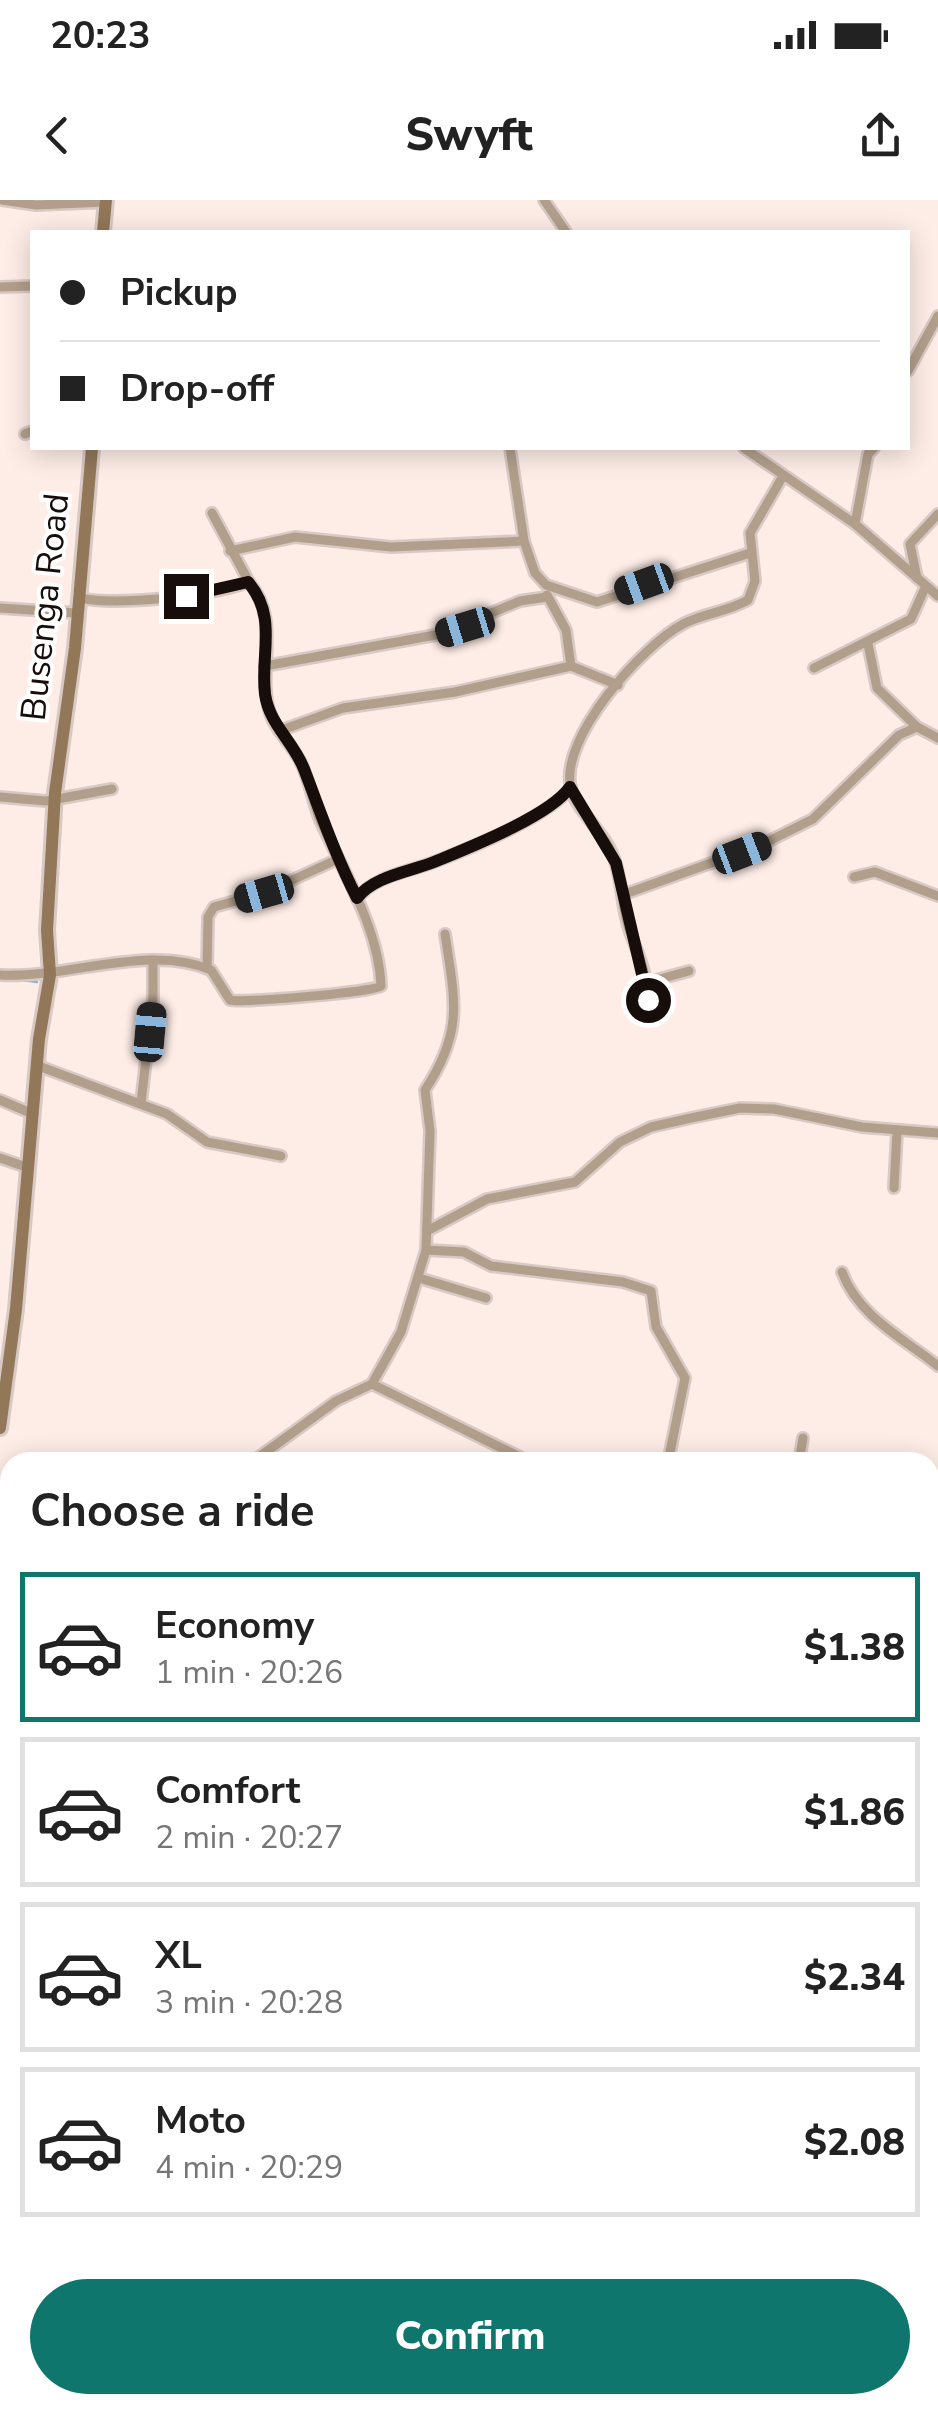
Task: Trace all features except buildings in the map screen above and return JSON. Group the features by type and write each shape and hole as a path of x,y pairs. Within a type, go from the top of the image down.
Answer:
{"street":[{"path":"2,200 36,205 106,201 103,230"},
{"path":"544,200 565,230"},
{"path":"0,287 30,286"},
{"path":"910,367 938,316"},
{"name":"Busenga Road","path":"0,1428 16,1309 36,1065 50,975 47,930 56,798 92,450"},
{"path":"510,450 524,541 535,573 555,587 597,602 750,553"},
{"path":"747,450 855,524 938,596"},
{"path":"855,524 868,454 872,450"},
{"path":"357,898 370,886 438,861 557,801 570,787 585,726 635,662 680,626 748,600 754,581 750,553 754,523 783,476"},
{"path":"212,512 262,601 268,708 304,771 357,898 379,969 378,991 230,1000 207,968 208,917 214,907 264,893 338,859"},
{"path":"814,668 868,644 911,618 921,584 910,544 938,514"},
{"path":"230,550 295,537 390,547 524,541"},
{"path":"0,608 186,596 248,582"},
{"path":"265,666 441,634 520,601 547,597 555,587"},
{"path":"547,597 566,630 572,666"},
{"path":"868,644 877,688 917,727 938,738"},
{"path":"280,730 343,708 455,692 572,666 618,685"},
{"path":"625,894 762,846 813,818 898,735 917,727"},
{"path":"570,787 609,847 625,894 628,925 645,983 644,1010"},
{"path":"0,797 56,798 112,789"},
{"path":"854,877 875,872 938,896"},
{"path":"266,1452 336,1400 372,1384 401,1332 426,1250 430,1131 425,1090 436,1077 456,1020 445,934"},
{"path":"0,975 50,975 153,960 207,968"},
{"path":"141,1103 153,998 153,960"},
{"path":"645,983 689,972"},
{"path":"36,1065 167,1114 207,1142 281,1156"},
{"path":"0,1100 32,1114"},
{"path":"427,1231 486,1199 579,1180 608,1148 649,1127 672,1122 755,1108 897,1132 938,1132"},
{"path":"894,1188 897,1132"},
{"path":"0,1158 26,1168"},
{"path":"426,1250 464,1252 491,1266 624,1282 651,1291 656,1327 686,1378 670,1452"},
{"path":"842,1272 848,1288 882,1327 938,1366"},
{"path":"419,1278 486,1298"},
{"path":"372,1384 510,1452"},
{"path":"800,1452 802,1438"}],"waterway":[{"path":"14,979 37,982"}],"route":[{"path":"186,596 248,582 262,601 269,642 264,680 268,708 300,761 317,814 357,898 370,886 438,861 530,816 564,796 570,787 616,863 648,1000"}]}
